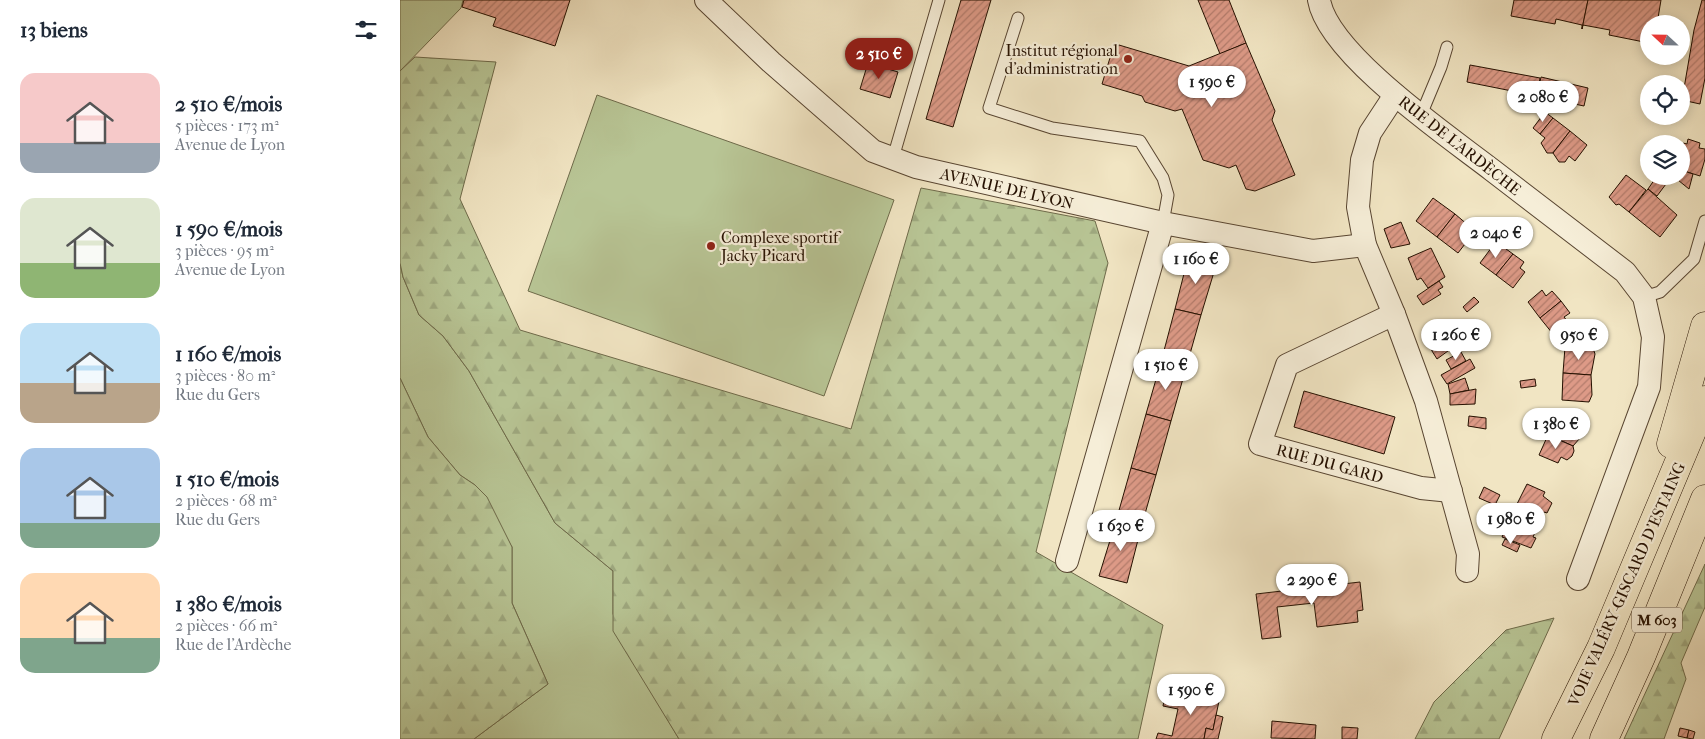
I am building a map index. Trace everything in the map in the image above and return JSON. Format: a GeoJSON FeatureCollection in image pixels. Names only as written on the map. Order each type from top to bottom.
{"type":"FeatureCollection","features":[{"type":"Feature","properties":{"kind":"highway"},"geometry":{"type":"LineString","coordinates":[[1632,577],[1705,326]]}},
{"type":"Feature","properties":{"kind":"highway","name":"VOIE VALÉRY-GISCARD D'ESTAING"},"geometry":{"type":"LineString","coordinates":[[1556,739],[1601,648],[1705,400]]}},
{"type":"Feature","properties":{"kind":"highway","name":"M 603"},"geometry":{"type":"LineString","coordinates":[[1604,739],[1645,648],[1705,499]]}},
{"type":"Feature","properties":{"kind":"street","name":"AVENUE DE LYON"},"geometry":{"type":"LineString","coordinates":[[706,0],[771,62],[873,150],[916,167],[1163,223],[1312,251],[1365,245]]}},
{"type":"Feature","properties":{"kind":"street","name":"RUE DE L'ARDÈCHE"},"geometry":{"type":"LineString","coordinates":[[1319,0],[1321,11],[1338,39],[1395,95],[1625,272],[1644,297],[1653,337],[1649,387],[1578,579]]}},
{"type":"Feature","properties":{"kind":"street"},"geometry":{"type":"LineString","coordinates":[[1395,95],[1370,133],[1362,160],[1358,207],[1365,245],[1394,314],[1426,401],[1468,554],[1467,571]]}},
{"type":"Feature","properties":{"kind":"street"},"geometry":{"type":"LineString","coordinates":[[1067,561],[1163,223]]}},
{"type":"Feature","properties":{"kind":"street","name":"RUE DU GARD"},"geometry":{"type":"LineString","coordinates":[[1394,314],[1287,365],[1260,444],[1421,488],[1451,491]]}},
{"type":"Feature","properties":{"kind":"lane"},"geometry":{"type":"LineString","coordinates":[[893,158],[939,0]]}},
{"type":"Feature","properties":{"kind":"lane"},"geometry":{"type":"LineString","coordinates":[[1018,18],[989,108],[1052,128],[1140,141],[1163,178],[1168,195],[1163,223]]}},
{"type":"Feature","properties":{"kind":"lane"},"geometry":{"type":"LineString","coordinates":[[1421,115],[1441,67],[1447,47]]}},
{"type":"Feature","properties":{"kind":"lane"},"geometry":{"type":"LineString","coordinates":[[1644,297],[1660,292],[1694,259],[1705,221]]}},
{"type":"Feature","properties":{"kind":"green space"},"geometry":{"type":"Polygon","coordinates":[[[400,0],[463,0],[461,8],[400,71],[400,0]]]}},
{"type":"Feature","properties":{"kind":"green space"},"geometry":{"type":"Polygon","coordinates":[[[415,57],[496,62],[460,199],[520,330],[851,429],[921,188],[1095,221],[1108,263],[1036,552],[1163,625],[1138,739],[679,739],[613,631],[613,571],[555,523],[469,371],[443,336],[419,315],[403,277],[400,263],[400,71],[415,57]]]}},
{"type":"Feature","properties":{"kind":"green space","name":"Complexe sportif Jacky Picard"},"geometry":{"type":"Polygon","coordinates":[[[597,95],[894,200],[824,396],[528,291],[597,95]]]}},
{"type":"Feature","properties":{"kind":"green space"},"geometry":{"type":"Polygon","coordinates":[[[400,263],[403,277],[419,315],[443,336],[469,371],[555,523],[613,571],[613,614],[652,693],[679,739],[474,739],[548,684],[512,603],[512,547],[475,485],[460,475],[428,437],[400,378],[400,263]]]}},
{"type":"Feature","properties":{"kind":"green space"},"geometry":{"type":"Polygon","coordinates":[[[400,378],[428,437],[460,475],[475,485],[487,497],[512,547],[512,603],[548,684],[474,739],[400,739],[400,378]]]}},
{"type":"Feature","properties":{"kind":"green space"},"geometry":{"type":"Polygon","coordinates":[[[1705,564],[1705,607],[1681,663],[1686,679],[1664,739],[1624,739],[1705,564]]]}},
{"type":"Feature","properties":{"kind":"green space"},"geometry":{"type":"Polygon","coordinates":[[[1554,618],[1499,739],[1415,739],[1434,702],[1506,630],[1554,618]]]}},
{"type":"Feature","properties":{"kind":"building"},"geometry":{"type":"Polygon","coordinates":[[[464,0],[570,0],[555,46],[493,26],[496,18],[462,7],[464,0]]]}},
{"type":"Feature","properties":{"kind":"building"},"geometry":{"type":"Polygon","coordinates":[[[961,0],[991,0],[953,127],[926,119],[961,0]]]}},
{"type":"Feature","properties":{"kind":"building"},"geometry":{"type":"Polygon","coordinates":[[[1198,0],[1229,0],[1246,43],[1220,54],[1198,0]]]}},
{"type":"Feature","properties":{"kind":"building"},"geometry":{"type":"Polygon","coordinates":[[[1514,0],[1588,0],[1582,29],[1582,25],[1556,19],[1555,24],[1511,16],[1514,0]]]}},
{"type":"Feature","properties":{"kind":"building"},"geometry":{"type":"Polygon","coordinates":[[[1588,0],[1661,0],[1658,15],[1640,15],[1640,41],[1609,35],[1610,30],[1583,25],[1582,29],[1588,0]]]}},
{"type":"Feature","properties":{"kind":"building"},"geometry":{"type":"Polygon","coordinates":[[[1702,0],[1705,0],[1705,78],[1700,104],[1690,102],[1690,75],[1686,75],[1688,65],[1690,65],[1694,30],[1702,0]]]}},
{"type":"Feature","properties":{"kind":"building"},"geometry":{"type":"Polygon","coordinates":[[[1246,43],[1275,111],[1272,120],[1295,175],[1255,191],[1246,189],[1236,165],[1229,168],[1203,160],[1182,109],[1175,111],[1145,102],[1142,96],[1102,84],[1113,48],[1119,45],[1189,66],[1246,43]]]}},
{"type":"Feature","properties":{"kind":"building"},"geometry":{"type":"Polygon","coordinates":[[[868,63],[898,72],[890,98],[860,89],[868,63]]]}},
{"type":"Feature","properties":{"kind":"building"},"geometry":{"type":"Polygon","coordinates":[[[1470,65],[1540,78],[1537,96],[1467,82],[1470,65]]]}},
{"type":"Feature","properties":{"kind":"building"},"geometry":{"type":"Polygon","coordinates":[[[1541,77],[1588,88],[1584,106],[1537,96],[1541,77]]]}},
{"type":"Feature","properties":{"kind":"building"},"geometry":{"type":"Polygon","coordinates":[[[1545,112],[1553,118],[1540,134],[1533,128],[1545,112]]]}},
{"type":"Feature","properties":{"kind":"building"},"geometry":{"type":"Polygon","coordinates":[[[1553,118],[1570,131],[1553,153],[1547,153],[1541,143],[1545,138],[1540,134],[1553,118]]]}},
{"type":"Feature","properties":{"kind":"building"},"geometry":{"type":"Polygon","coordinates":[[[1570,131],[1587,145],[1575,161],[1569,156],[1565,162],[1559,162],[1553,153],[1570,131]]]}},
{"type":"Feature","properties":{"kind":"building"},"geometry":{"type":"Polygon","coordinates":[[[1690,140],[1700,143],[1699,148],[1705,149],[1705,159],[1700,176],[1690,173],[1690,140]]]}},
{"type":"Feature","properties":{"kind":"building"},"geometry":{"type":"Polygon","coordinates":[[[1690,173],[1693,174],[1689,189],[1684,185],[1690,185],[1690,173]]]}},
{"type":"Feature","properties":{"kind":"building"},"geometry":{"type":"Polygon","coordinates":[[[1626,175],[1646,190],[1629,212],[1619,204],[1616,205],[1609,197],[1626,175]]]}},
{"type":"Feature","properties":{"kind":"building"},"geometry":{"type":"Polygon","coordinates":[[[1651,185],[1665,185],[1657,196],[1648,189],[1651,185]]]}},
{"type":"Feature","properties":{"kind":"building"},"geometry":{"type":"Polygon","coordinates":[[[1648,189],[1677,215],[1660,237],[1629,212],[1648,189]]]}},
{"type":"Feature","properties":{"kind":"building"},"geometry":{"type":"Polygon","coordinates":[[[1433,198],[1455,214],[1437,237],[1416,221],[1433,198]]]}},
{"type":"Feature","properties":{"kind":"building"},"geometry":{"type":"Polygon","coordinates":[[[1455,214],[1475,231],[1458,253],[1437,237],[1455,214]]]}},
{"type":"Feature","properties":{"kind":"building"},"geometry":{"type":"Polygon","coordinates":[[[1401,222],[1410,244],[1391,248],[1384,229],[1401,222]]]}},
{"type":"Feature","properties":{"kind":"building"},"geometry":{"type":"Polygon","coordinates":[[[1502,246],[1513,254],[1496,275],[1480,263],[1492,247],[1497,251],[1502,246]]]}},
{"type":"Feature","properties":{"kind":"building"},"geometry":{"type":"Polygon","coordinates":[[[1431,248],[1445,277],[1428,288],[1421,278],[1417,280],[1408,258],[1431,248]]]}},
{"type":"Feature","properties":{"kind":"building"},"geometry":{"type":"Polygon","coordinates":[[[1189,254],[1217,262],[1201,315],[1175,309],[1189,254]]]}},
{"type":"Feature","properties":{"kind":"building"},"geometry":{"type":"Polygon","coordinates":[[[1513,254],[1524,262],[1520,268],[1525,272],[1513,288],[1496,275],[1513,254]]]}},
{"type":"Feature","properties":{"kind":"building"},"geometry":{"type":"Polygon","coordinates":[[[1439,281],[1443,287],[1438,290],[1441,294],[1423,305],[1417,296],[1439,281]]]}},
{"type":"Feature","properties":{"kind":"building"},"geometry":{"type":"Polygon","coordinates":[[[1542,290],[1546,296],[1552,291],[1561,301],[1540,318],[1528,302],[1542,290]]]}},
{"type":"Feature","properties":{"kind":"building"},"geometry":{"type":"Polygon","coordinates":[[[1474,297],[1479,302],[1467,312],[1463,307],[1474,297]]]}},
{"type":"Feature","properties":{"kind":"building"},"geometry":{"type":"Polygon","coordinates":[[[1561,301],[1570,313],[1564,317],[1568,322],[1553,334],[1540,318],[1561,301]]]}},
{"type":"Feature","properties":{"kind":"building"},"geometry":{"type":"Polygon","coordinates":[[[1175,309],[1201,315],[1186,368],[1161,362],[1175,309]]]}},
{"type":"Feature","properties":{"kind":"building"},"geometry":{"type":"Polygon","coordinates":[[[1438,328],[1447,340],[1432,351],[1427,338],[1438,328]]]}},
{"type":"Feature","properties":{"kind":"building"},"geometry":{"type":"Polygon","coordinates":[[[1447,340],[1452,348],[1437,359],[1432,351],[1447,340]]]}},
{"type":"Feature","properties":{"kind":"building"},"geometry":{"type":"Polygon","coordinates":[[[1565,347],[1593,348],[1595,354],[1591,375],[1563,373],[1565,347]]]}},
{"type":"Feature","properties":{"kind":"building"},"geometry":{"type":"Polygon","coordinates":[[[1461,352],[1466,361],[1451,369],[1446,360],[1461,352]]]}},
{"type":"Feature","properties":{"kind":"building"},"geometry":{"type":"Polygon","coordinates":[[[1470,359],[1475,368],[1447,384],[1441,375],[1470,359]]]}},
{"type":"Feature","properties":{"kind":"building"},"geometry":{"type":"Polygon","coordinates":[[[1161,362],[1186,368],[1171,421],[1146,414],[1161,362]]]}},
{"type":"Feature","properties":{"kind":"building"},"geometry":{"type":"Polygon","coordinates":[[[1563,373],[1591,375],[1592,395],[1589,402],[1562,400],[1563,373]]]}},
{"type":"Feature","properties":{"kind":"building"},"geometry":{"type":"Polygon","coordinates":[[[1465,378],[1469,390],[1450,394],[1448,384],[1465,378]]]}},
{"type":"Feature","properties":{"kind":"building"},"geometry":{"type":"Polygon","coordinates":[[[1535,379],[1536,386],[1521,388],[1520,381],[1535,379]]]}},
{"type":"Feature","properties":{"kind":"building"},"geometry":{"type":"Polygon","coordinates":[[[1476,389],[1475,404],[1450,405],[1450,394],[1476,389]]]}},
{"type":"Feature","properties":{"kind":"building"},"geometry":{"type":"Polygon","coordinates":[[[1304,391],[1395,417],[1384,454],[1294,427],[1304,391]]]}},
{"type":"Feature","properties":{"kind":"building"},"geometry":{"type":"Polygon","coordinates":[[[1146,414],[1171,421],[1156,475],[1131,468],[1146,414]]]}},
{"type":"Feature","properties":{"kind":"building"},"geometry":{"type":"Polygon","coordinates":[[[1557,415],[1576,423],[1573,430],[1579,432],[1580,438],[1573,446],[1548,435],[1557,415]]]}},
{"type":"Feature","properties":{"kind":"building"},"geometry":{"type":"Polygon","coordinates":[[[1469,416],[1486,418],[1486,429],[1468,426],[1469,416]]]}},
{"type":"Feature","properties":{"kind":"building"},"geometry":{"type":"Polygon","coordinates":[[[1548,435],[1573,446],[1572,456],[1567,460],[1561,457],[1558,463],[1539,455],[1548,435]]]}},
{"type":"Feature","properties":{"kind":"building"},"geometry":{"type":"Polygon","coordinates":[[[1131,468],[1156,475],[1141,528],[1116,521],[1131,468]]]}},
{"type":"Feature","properties":{"kind":"building"},"geometry":{"type":"Polygon","coordinates":[[[1527,484],[1545,492],[1543,496],[1552,503],[1547,513],[1544,512],[1538,525],[1512,514],[1527,484]]]}},
{"type":"Feature","properties":{"kind":"building"},"geometry":{"type":"Polygon","coordinates":[[[1484,487],[1500,495],[1495,505],[1479,498],[1484,487]]]}},
{"type":"Feature","properties":{"kind":"building"},"geometry":{"type":"Polygon","coordinates":[[[1512,514],[1538,525],[1533,537],[1536,538],[1531,548],[1502,537],[1512,514]]]}},
{"type":"Feature","properties":{"kind":"building"},"geometry":{"type":"Polygon","coordinates":[[[1116,521],[1141,528],[1127,583],[1099,576],[1116,521]]]}},
{"type":"Feature","properties":{"kind":"building"},"geometry":{"type":"Polygon","coordinates":[[[1505,539],[1520,545],[1517,552],[1502,545],[1505,539]]]}},
{"type":"Feature","properties":{"kind":"building"},"geometry":{"type":"Polygon","coordinates":[[[1360,582],[1363,610],[1357,611],[1358,622],[1317,627],[1314,603],[1277,607],[1281,637],[1262,639],[1256,594],[1360,582]]]}},
{"type":"Feature","properties":{"kind":"building"},"geometry":{"type":"Polygon","coordinates":[[[1166,691],[1219,701],[1213,730],[1206,728],[1204,739],[1156,739],[1158,733],[1172,736],[1178,709],[1163,706],[1166,691]]]}},
{"type":"Feature","properties":{"kind":"building"},"geometry":{"type":"Polygon","coordinates":[[[1216,715],[1223,717],[1218,739],[1204,739],[1206,728],[1213,730],[1216,715]]]}},
{"type":"Feature","properties":{"kind":"building"},"geometry":{"type":"Polygon","coordinates":[[[1272,721],[1316,725],[1315,739],[1271,738],[1272,721]]]}},
{"type":"Feature","properties":{"kind":"building"},"geometry":{"type":"Polygon","coordinates":[[[1342,727],[1358,728],[1357,739],[1342,739],[1342,727]]]}},
{"type":"Feature","properties":{"kind":"building"},"geometry":{"type":"Polygon","coordinates":[[[1680,728],[1689,730],[1687,738],[1678,736],[1680,728]]]}},
{"type":"Feature","properties":{"kind":"building"},"geometry":{"type":"Polygon","coordinates":[[[1689,730],[1695,732],[1693,739],[1687,738],[1689,730]]]}},
{"type":"Feature","properties":{"kind":"place","name":"Institut régional d'administration"},"geometry":{"type":"Point","coordinates":[1128,59]}},
{"type":"Feature","properties":{"kind":"place","name":"Complexe sportif Jacky Picard"},"geometry":{"type":"Point","coordinates":[711,246]}}]}
